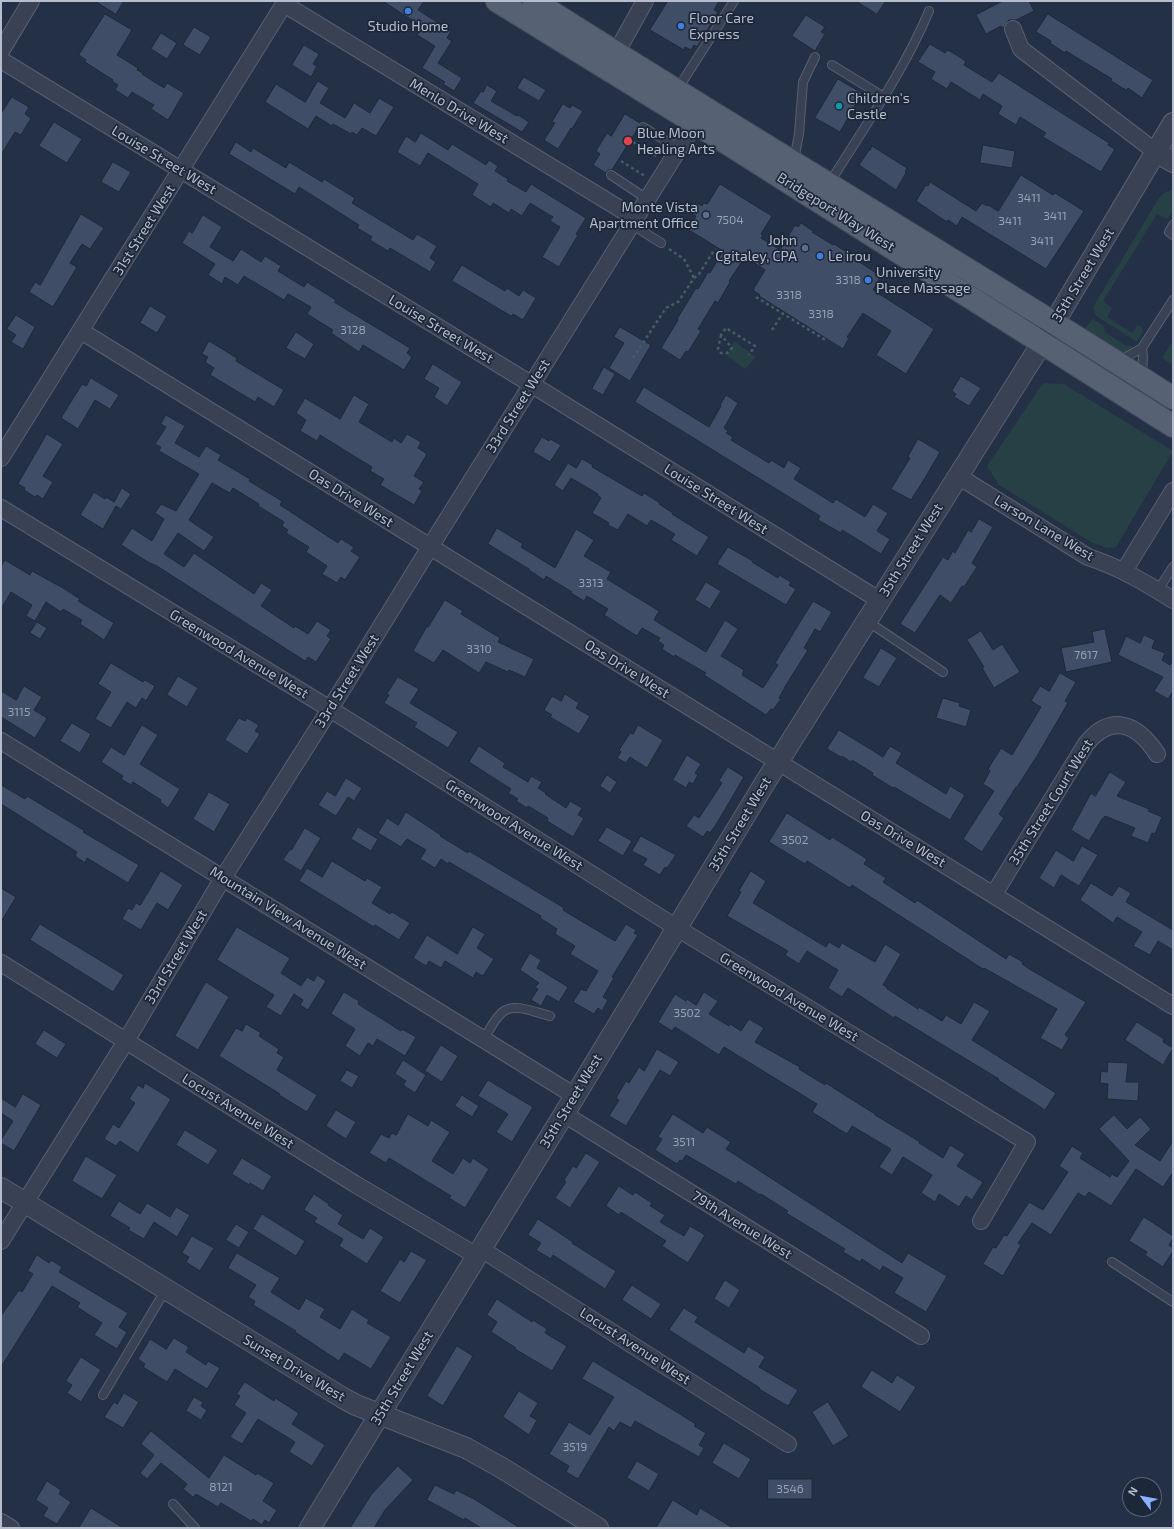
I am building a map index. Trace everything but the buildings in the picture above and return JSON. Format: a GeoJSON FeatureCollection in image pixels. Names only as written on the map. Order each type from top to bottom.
{"type":"FeatureCollection","features":[{"type":"Feature","properties":{"kind":"main road","name":"Bridgeport Way West"},"geometry":{"type":"LineString","coordinates":[[497,1],[695,123],[1173,426]]}},
{"type":"Feature","properties":{"kind":"main road","name":"Bridgeport Way West"},"geometry":{"type":"LineString","coordinates":[[534,1],[1173,398]]}},
{"type":"Feature","properties":{"kind":"street"},"geometry":{"type":"LineString","coordinates":[[1,51],[32,1]]}},
{"type":"Feature","properties":{"kind":"street"},"geometry":{"type":"LineString","coordinates":[[616,53],[645,1]]}},
{"type":"Feature","properties":{"kind":"street","name":"31st Street West"},"geometry":{"type":"LineString","coordinates":[[1,458],[285,2]]}},
{"type":"Feature","properties":{"kind":"street","name":"Menlo Drive West"},"geometry":{"type":"LineString","coordinates":[[285,2],[633,221]]}},
{"type":"Feature","properties":{"kind":"street"},"geometry":{"type":"LineString","coordinates":[[1013,29],[1021,49],[1156,152],[1173,162]]}},
{"type":"Feature","properties":{"kind":"street","name":"Louise Street West"},"geometry":{"type":"LineString","coordinates":[[1,60],[531,384],[879,600]]}},
{"type":"Feature","properties":{"kind":"street","name":"33rd Street West"},"geometry":{"type":"LineString","coordinates":[[1,1241],[126,1041],[223,878],[695,123]]}},
{"type":"Feature","properties":{"kind":"street","name":"35th Street West"},"geometry":{"type":"LineString","coordinates":[[310,1528],[381,1414],[766,781],[1042,343],[1173,123]]}},
{"type":"Feature","properties":{"kind":"street","name":"Oas Drive West"},"geometry":{"type":"LineString","coordinates":[[81,331],[1173,1006]]}},
{"type":"Feature","properties":{"kind":"street","name":"Larson Lane West"},"geometry":{"type":"LineString","coordinates":[[958,476],[1088,557],[1110,564],[1124,571],[1173,600]]}},
{"type":"Feature","properties":{"kind":"street"},"geometry":{"type":"LineString","coordinates":[[1124,571],[1173,491]]}},
{"type":"Feature","properties":{"kind":"street","name":"Greenwood Avenue West"},"geometry":{"type":"LineString","coordinates":[[1,508],[330,709],[677,928],[1027,1142],[981,1221]]}},
{"type":"Feature","properties":{"kind":"street","name":"35th Street Court West"},"geometry":{"type":"LineString","coordinates":[[994,894],[1086,744],[1096,733],[1104,727],[1113,725],[1128,728],[1146,738],[1157,754]]}},
{"type":"Feature","properties":{"kind":"street","name":"Mountain View Avenue West"},"geometry":{"type":"LineString","coordinates":[[1,741],[575,1096]]}},
{"type":"Feature","properties":{"kind":"street","name":"Locust Avenue West"},"geometry":{"type":"LineString","coordinates":[[1,963],[355,1184],[479,1252],[788,1444]]}},
{"type":"Feature","properties":{"kind":"street","name":"79th Avenue West"},"geometry":{"type":"LineString","coordinates":[[564,1114],[921,1336]]}},
{"type":"Feature","properties":{"kind":"street","name":"Sunset Drive West"},"geometry":{"type":"LineString","coordinates":[[1,1188],[318,1384],[356,1405],[454,1442],[480,1455],[598,1528]]}},
{"type":"Feature","properties":{"kind":"street"},"geometry":{"type":"LineString","coordinates":[[1,1522],[12,1528]]}},
{"type":"Feature","properties":{"kind":"lane"},"geometry":{"type":"LineString","coordinates":[[677,91],[734,1]]}},
{"type":"Feature","properties":{"kind":"lane"},"geometry":{"type":"LineString","coordinates":[[828,184],[894,81],[929,12]]}},
{"type":"Feature","properties":{"kind":"lane"},"geometry":{"type":"LineString","coordinates":[[793,163],[799,134],[803,82],[815,57]]}},
{"type":"Feature","properties":{"kind":"lane"},"geometry":{"type":"LineString","coordinates":[[832,65],[884,97]]}},
{"type":"Feature","properties":{"kind":"lane"},"geometry":{"type":"LineString","coordinates":[[643,127],[679,149]]}},
{"type":"Feature","properties":{"kind":"lane"},"geometry":{"type":"LineString","coordinates":[[611,175],[647,199]]}},
{"type":"Feature","properties":{"kind":"lane"},"geometry":{"type":"LineString","coordinates":[[633,221],[661,243]]}},
{"type":"Feature","properties":{"kind":"lane"},"geometry":{"type":"LineString","coordinates":[[1173,225],[1169,232],[1173,235]]}},
{"type":"Feature","properties":{"kind":"lane"},"geometry":{"type":"LineString","coordinates":[[1117,362],[1142,348],[1173,300]]}},
{"type":"Feature","properties":{"kind":"lane"},"geometry":{"type":"LineString","coordinates":[[1142,348],[1142,378]]}},
{"type":"Feature","properties":{"kind":"lane"},"geometry":{"type":"LineString","coordinates":[[1158,590],[1173,567]]}},
{"type":"Feature","properties":{"kind":"lane"},"geometry":{"type":"LineString","coordinates":[[866,621],[943,672]]}},
{"type":"Feature","properties":{"kind":"lane"},"geometry":{"type":"LineString","coordinates":[[483,1040],[503,1011],[511,1008],[550,1016]]}},
{"type":"Feature","properties":{"kind":"lane"},"geometry":{"type":"LineString","coordinates":[[1112,1262],[1173,1302]]}},
{"type":"Feature","properties":{"kind":"lane"},"geometry":{"type":"LineString","coordinates":[[103,1395],[166,1289]]}},
{"type":"Feature","properties":{"kind":"lane"},"geometry":{"type":"LineString","coordinates":[[173,1504],[195,1528]]}},
{"type":"Feature","properties":{"kind":"path"},"geometry":{"type":"LineString","coordinates":[[633,142],[669,164]]}},
{"type":"Feature","properties":{"kind":"path"},"geometry":{"type":"LineString","coordinates":[[622,161],[657,183]]}},
{"type":"Feature","properties":{"kind":"path"},"geometry":{"type":"LineString","coordinates":[[661,243],[684,259],[694,278]]}},
{"type":"Feature","properties":{"kind":"path"},"geometry":{"type":"LineString","coordinates":[[633,358],[666,308],[678,302],[715,250]]}},
{"type":"Feature","properties":{"kind":"path"},"geometry":{"type":"LineString","coordinates":[[756,297],[827,341]]}},
{"type":"Feature","properties":{"kind":"path"},"geometry":{"type":"LineString","coordinates":[[772,330],[783,313]]}},
{"type":"Feature","properties":{"kind":"path"},"geometry":{"type":"LineString","coordinates":[[721,335],[732,348],[724,354],[721,353],[718,349],[721,335],[726,328],[755,346],[749,355]]}},
{"type":"Feature","properties":{"kind":"green space"},"geometry":{"type":"Polygon","coordinates":[[[1173,190],[1173,211],[1167,219],[1157,214],[1103,301],[1112,308],[1107,317],[1132,333],[1137,326],[1141,326],[1143,332],[1137,342],[1096,316],[1093,307],[1159,198],[1165,192],[1173,190]]]}},
{"type":"Feature","properties":{"kind":"green space"},"geometry":{"type":"Polygon","coordinates":[[[1092,319],[1103,325],[1105,332],[1126,346],[1130,345],[1135,348],[1126,353],[1120,353],[1088,333],[1085,329],[1092,319]]]}},
{"type":"Feature","properties":{"kind":"green space"},"geometry":{"type":"Polygon","coordinates":[[[734,341],[756,357],[745,369],[727,355],[734,341]]]}},
{"type":"Feature","properties":{"kind":"green space"},"geometry":{"type":"Polygon","coordinates":[[[1170,345],[1173,346],[1173,355],[1171,358],[1173,360],[1173,365],[1162,358],[1170,345]]]}},
{"type":"Feature","properties":{"kind":"green space"},"geometry":{"type":"Polygon","coordinates":[[[1043,383],[1064,384],[1173,451],[1116,547],[1107,548],[1091,542],[999,485],[987,466],[1043,383]]]}},
{"type":"Feature","properties":{"kind":"place","name":"Studio Home"},"geometry":{"type":"Point","coordinates":[408,11]}},
{"type":"Feature","properties":{"kind":"place","name":"Floor Care Express"},"geometry":{"type":"Point","coordinates":[681,26]}},
{"type":"Feature","properties":{"kind":"place","name":"Children's Castle"},"geometry":{"type":"Point","coordinates":[839,106]}},
{"type":"Feature","properties":{"kind":"place","name":"Blue Moon Healing Arts"},"geometry":{"type":"Point","coordinates":[628,141]}},
{"type":"Feature","properties":{"kind":"place","name":"Monte Vista Apartment Office"},"geometry":{"type":"Point","coordinates":[706,215]}},
{"type":"Feature","properties":{"kind":"place","name":"John Cgitaley, CPA"},"geometry":{"type":"Point","coordinates":[805,248]}},
{"type":"Feature","properties":{"kind":"place","name":"Le irou"},"geometry":{"type":"Point","coordinates":[820,256]}},
{"type":"Feature","properties":{"kind":"place","name":"University Place Massage"},"geometry":{"type":"Point","coordinates":[868,280]}}]}
